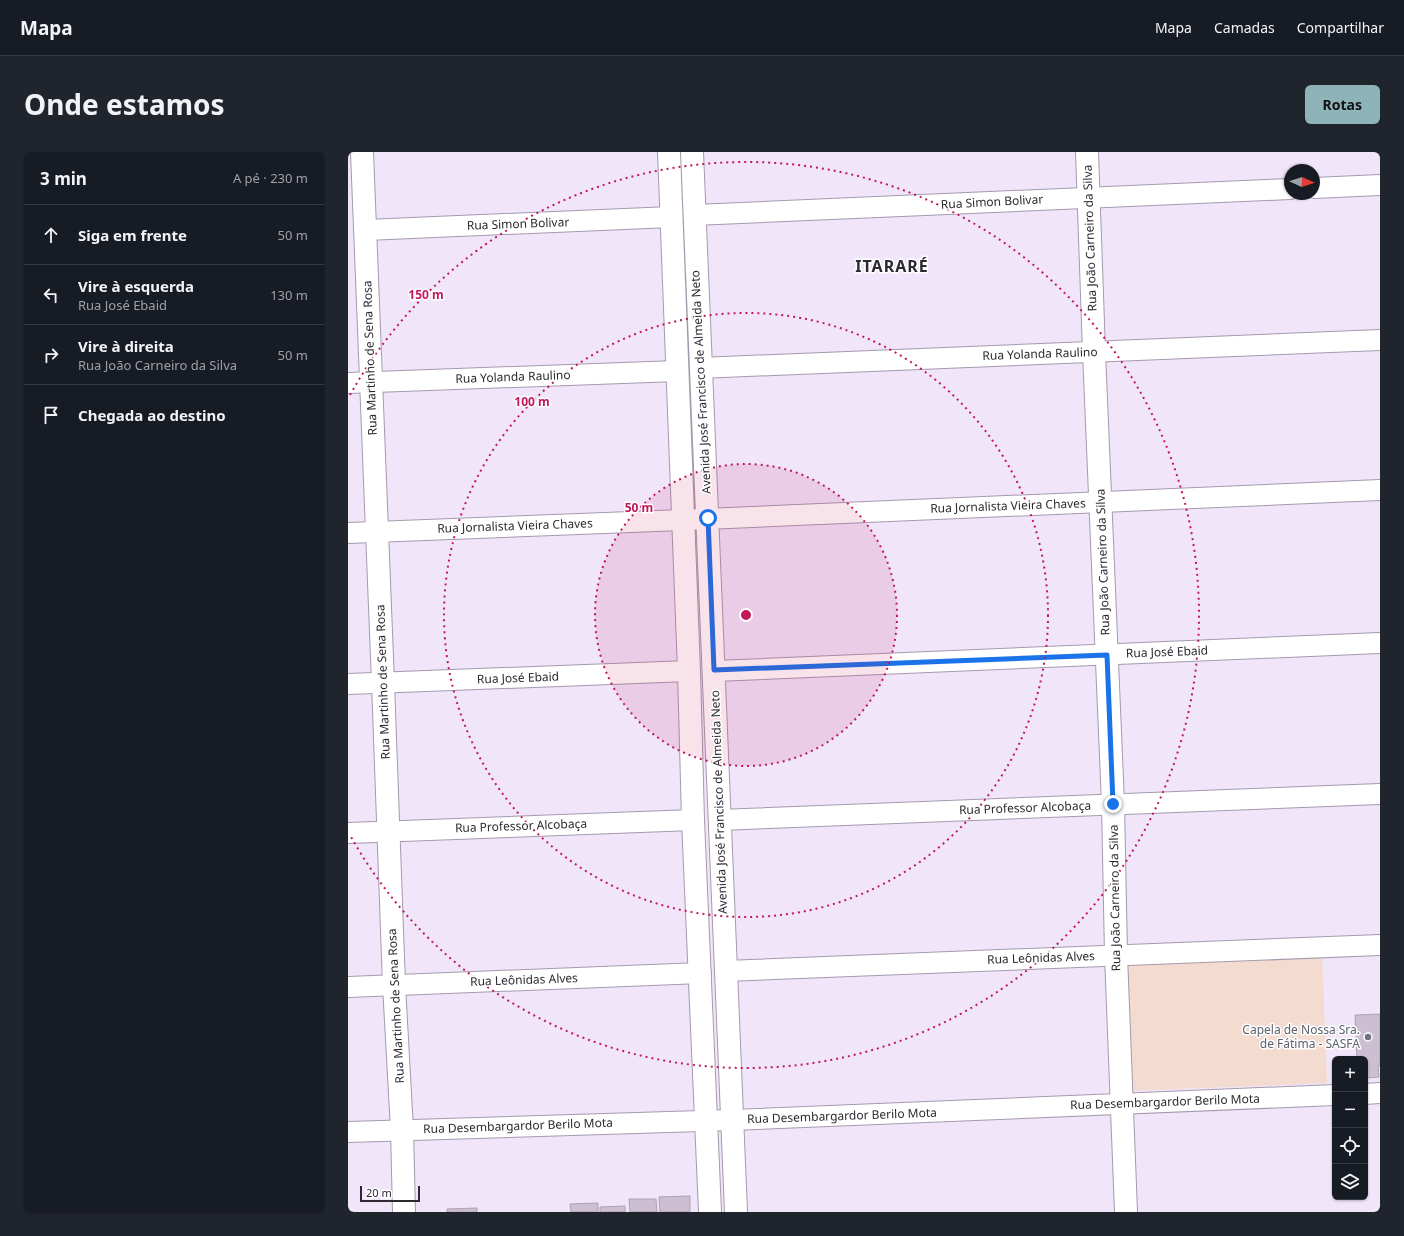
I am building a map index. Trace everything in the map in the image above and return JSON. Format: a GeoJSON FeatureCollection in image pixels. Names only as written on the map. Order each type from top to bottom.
{"type":"FeatureCollection","features":[{"type":"Feature","properties":{"kind":"street","name":"Rua Martinho de Sena Rosa"},"geometry":{"type":"LineString","coordinates":[[362,152],[394,985],[402,1130],[404,1212]]}},
{"type":"Feature","properties":{"kind":"street","name":"Avenida José Francisco de Almeida Neto"},"geometry":{"type":"LineString","coordinates":[[669,152],[689,671],[693,820],[701,973],[710,1212]]}},
{"type":"Feature","properties":{"kind":"street","name":"Avenida José Francisco de Almeida Neto"},"geometry":{"type":"LineString","coordinates":[[692,152],[736,1212]]}},
{"type":"Feature","properties":{"kind":"street","name":"Rua João Carneiro da Silva"},"geometry":{"type":"LineString","coordinates":[[1087,152],[1113,804],[1116,955],[1126,1212]]}},
{"type":"Feature","properties":{"kind":"street"},"geometry":{"type":"LineString","coordinates":[[1320,188],[1380,185]]}},
{"type":"Feature","properties":{"kind":"street","name":"Rua Simon Bolivar"},"geometry":{"type":"LineString","coordinates":[[694,215],[1284,189]]}},
{"type":"Feature","properties":{"kind":"street","name":"Rua Simon Bolivar"},"geometry":{"type":"LineString","coordinates":[[366,230],[671,217]]}},
{"type":"Feature","properties":{"kind":"street","name":"Rua Yolanda Raulino"},"geometry":{"type":"LineString","coordinates":[[700,368],[1380,340]]}},
{"type":"Feature","properties":{"kind":"street","name":"Rua Yolanda Raulino"},"geometry":{"type":"LineString","coordinates":[[348,382],[677,371]]}},
{"type":"Feature","properties":{"kind":"street","name":"Rua Jornalista Vieira Chaves"},"geometry":{"type":"LineString","coordinates":[[348,532],[682,520],[1380,490]]}},
{"type":"Feature","properties":{"kind":"street","name":"Rua José Ebaid"},"geometry":{"type":"LineString","coordinates":[[714,670],[1380,644]]}},
{"type":"Feature","properties":{"kind":"street","name":"Rua José Ebaid"},"geometry":{"type":"LineString","coordinates":[[348,684],[689,671]]}},
{"type":"Feature","properties":{"kind":"street","name":"Rua Professor Alcobaça"},"geometry":{"type":"LineString","coordinates":[[719,820],[1380,794]]}},
{"type":"Feature","properties":{"kind":"street","name":"Rua Professor Alcobaça"},"geometry":{"type":"LineString","coordinates":[[348,833],[693,820]]}},
{"type":"Feature","properties":{"kind":"street","name":"Rua Leônidas Alves"},"geometry":{"type":"LineString","coordinates":[[725,971],[1380,945]]}},
{"type":"Feature","properties":{"kind":"street","name":"Rua Leônidas Alves"},"geometry":{"type":"LineString","coordinates":[[348,987],[701,973]]}},
{"type":"Feature","properties":{"kind":"street"},"geometry":{"type":"LineString","coordinates":[[1368,1094],[1380,1093]]}},
{"type":"Feature","properties":{"kind":"street","name":"Rua Desembargardor Berilo Mota"},"geometry":{"type":"LineString","coordinates":[[348,1132],[707,1121],[1332,1095]]}},
{"type":"Feature","properties":{"kind":"shaded area"},"geometry":{"type":"Polygon","coordinates":[[[1322,952],[1327,1083],[1126,1091],[1121,960],[1322,952]]]}},
{"type":"Feature","properties":{"kind":"building","name":"Capela de Nossa Sra. de Fátima - SASFA"},"geometry":{"type":"Polygon","coordinates":[[[1380,1014],[1379,1077],[1368,1078],[1368,1056],[1357,1056],[1355,1015],[1380,1014]]]}},
{"type":"Feature","properties":{"kind":"building"},"geometry":{"type":"Polygon","coordinates":[[[690,1196],[690,1212],[660,1212],[659,1197],[690,1196]]]}},
{"type":"Feature","properties":{"kind":"building"},"geometry":{"type":"Polygon","coordinates":[[[629,1199],[656,1199],[657,1212],[630,1212],[629,1199]]]}},
{"type":"Feature","properties":{"kind":"building"},"geometry":{"type":"Polygon","coordinates":[[[598,1203],[598,1212],[571,1212],[570,1204],[598,1203]]]}},
{"type":"Feature","properties":{"kind":"building"},"geometry":{"type":"Polygon","coordinates":[[[625,1206],[625,1212],[600,1212],[600,1207],[625,1206]]]}},
{"type":"Feature","properties":{"kind":"building"},"geometry":{"type":"Polygon","coordinates":[[[477,1208],[477,1212],[447,1212],[447,1209],[477,1208]]]}},
{"type":"Feature","properties":{"kind":"place","name":"Capela de Nossa Sra. de Fátima - SASFA"},"geometry":{"type":"Point","coordinates":[1368,1037]}},
{"type":"Feature","properties":{"kind":"district","name":"ITARARÉ"},"geometry":{"type":"Point","coordinates":[892,266]}},
{"type":"Feature","properties":{"kind":"route"},"geometry":{"type":"LineString","coordinates":[[708,518],[714,670],[1107,655],[1113,804]]}}]}
